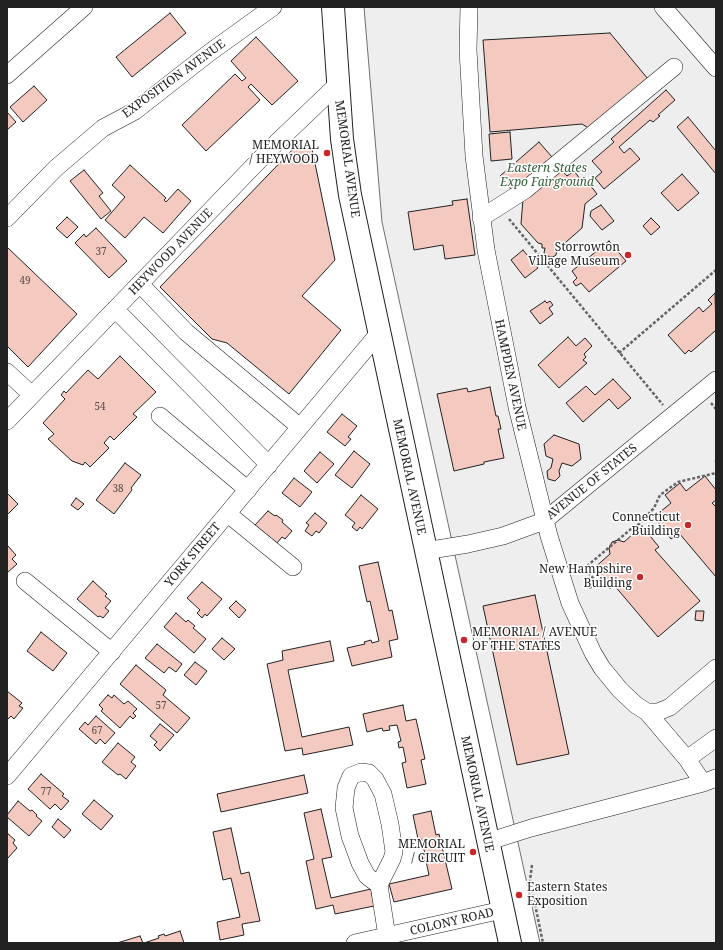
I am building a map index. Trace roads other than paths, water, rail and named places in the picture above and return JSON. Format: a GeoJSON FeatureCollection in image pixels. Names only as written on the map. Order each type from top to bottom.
{"type":"FeatureCollection","features":[{"type":"Feature","properties":{"kind":"main road","name":"MEMORIAL AVENUE"},"geometry":{"type":"LineString","coordinates":[[333,7],[337,86],[342,139],[350,195],[378,333],[510,943]]}},
{"type":"Feature","properties":{"kind":"street"},"geometry":{"type":"LineString","coordinates":[[7,75],[84,7]]}},
{"type":"Feature","properties":{"kind":"street","name":"EXPOSITION AVENUE"},"geometry":{"type":"LineString","coordinates":[[7,218],[56,168],[103,128],[135,111],[209,52],[273,7]]}},
{"type":"Feature","properties":{"kind":"street","name":"HAMPDEN AVENUE"},"geometry":{"type":"LineString","coordinates":[[469,7],[467,37],[470,92],[474,156],[481,218],[498,318],[523,435],[544,521],[570,603],[593,653],[620,690],[636,705],[648,712],[687,759],[710,781]]}},
{"type":"Feature","properties":{"kind":"street"},"geometry":{"type":"LineString","coordinates":[[663,7],[716,68]]}},
{"type":"Feature","properties":{"kind":"street"},"geometry":{"type":"LineString","coordinates":[[481,218],[526,190],[674,67]]}},
{"type":"Feature","properties":{"kind":"street","name":"HEYWOOD AVENUE"},"geometry":{"type":"LineString","coordinates":[[7,421],[270,149],[337,86]]}},
{"type":"Feature","properties":{"kind":"street"},"geometry":{"type":"LineString","coordinates":[[140,284],[186,332],[300,427]]}},
{"type":"Feature","properties":{"kind":"street"},"geometry":{"type":"LineString","coordinates":[[115,309],[269,464]]}},
{"type":"Feature","properties":{"kind":"street","name":"YORK STREET"},"geometry":{"type":"LineString","coordinates":[[7,776],[228,514],[378,333]]}},
{"type":"Feature","properties":{"kind":"street"},"geometry":{"type":"LineString","coordinates":[[7,372],[32,395]]}},
{"type":"Feature","properties":{"kind":"street","name":"AVENUE OF STATES"},"geometry":{"type":"LineString","coordinates":[[425,551],[468,544],[502,536],[544,521],[716,380]]}},
{"type":"Feature","properties":{"kind":"street"},"geometry":{"type":"LineString","coordinates":[[160,416],[248,490]]}},
{"type":"Feature","properties":{"kind":"street"},"geometry":{"type":"LineString","coordinates":[[228,514],[292,567]]}},
{"type":"Feature","properties":{"kind":"street"},"geometry":{"type":"LineString","coordinates":[[25,580],[112,652]]}},
{"type":"Feature","properties":{"kind":"street"},"geometry":{"type":"LineString","coordinates":[[648,712],[658,712],[670,707],[716,668]]}},
{"type":"Feature","properties":{"kind":"street"},"geometry":{"type":"LineString","coordinates":[[687,759],[716,738]]}},
{"type":"Feature","properties":{"kind":"street"},"geometry":{"type":"LineString","coordinates":[[379,885],[367,876],[360,863],[350,836],[344,808],[346,788],[351,776],[361,772],[369,773],[375,779],[383,794],[390,824],[394,852],[379,885],[388,940]]}},
{"type":"Feature","properties":{"kind":"street"},"geometry":{"type":"LineString","coordinates":[[487,842],[531,828],[710,781]]}},
{"type":"Feature","properties":{"kind":"street","name":"COLONY ROAD"},"geometry":{"type":"LineString","coordinates":[[355,943],[388,940],[502,910]]}},
{"type":"Feature","properties":{"kind":"place","name":"MEMORIAL / HEYWOOD"},"geometry":{"type":"Point","coordinates":[327,153]}},
{"type":"Feature","properties":{"kind":"place","name":"Storrowton Village Museum"},"geometry":{"type":"Point","coordinates":[628,255]}},
{"type":"Feature","properties":{"kind":"place","name":"Connecticut Building"},"geometry":{"type":"Point","coordinates":[688,525]}},
{"type":"Feature","properties":{"kind":"place","name":"New Hampshire Building"},"geometry":{"type":"Point","coordinates":[640,577]}},
{"type":"Feature","properties":{"kind":"place","name":"MEMORIAL / AVENUE OF THE STATES"},"geometry":{"type":"Point","coordinates":[464,640]}},
{"type":"Feature","properties":{"kind":"place","name":"MEMORIAL / CIRCUIT"},"geometry":{"type":"Point","coordinates":[473,852]}},
{"type":"Feature","properties":{"kind":"place","name":"Eastern States Exposition"},"geometry":{"type":"Point","coordinates":[519,895]}},
{"type":"Feature","properties":{"kind":"park label","name":"Eastern States Expo Fairground"},"geometry":{"type":"Point","coordinates":[547,176]}}]}
